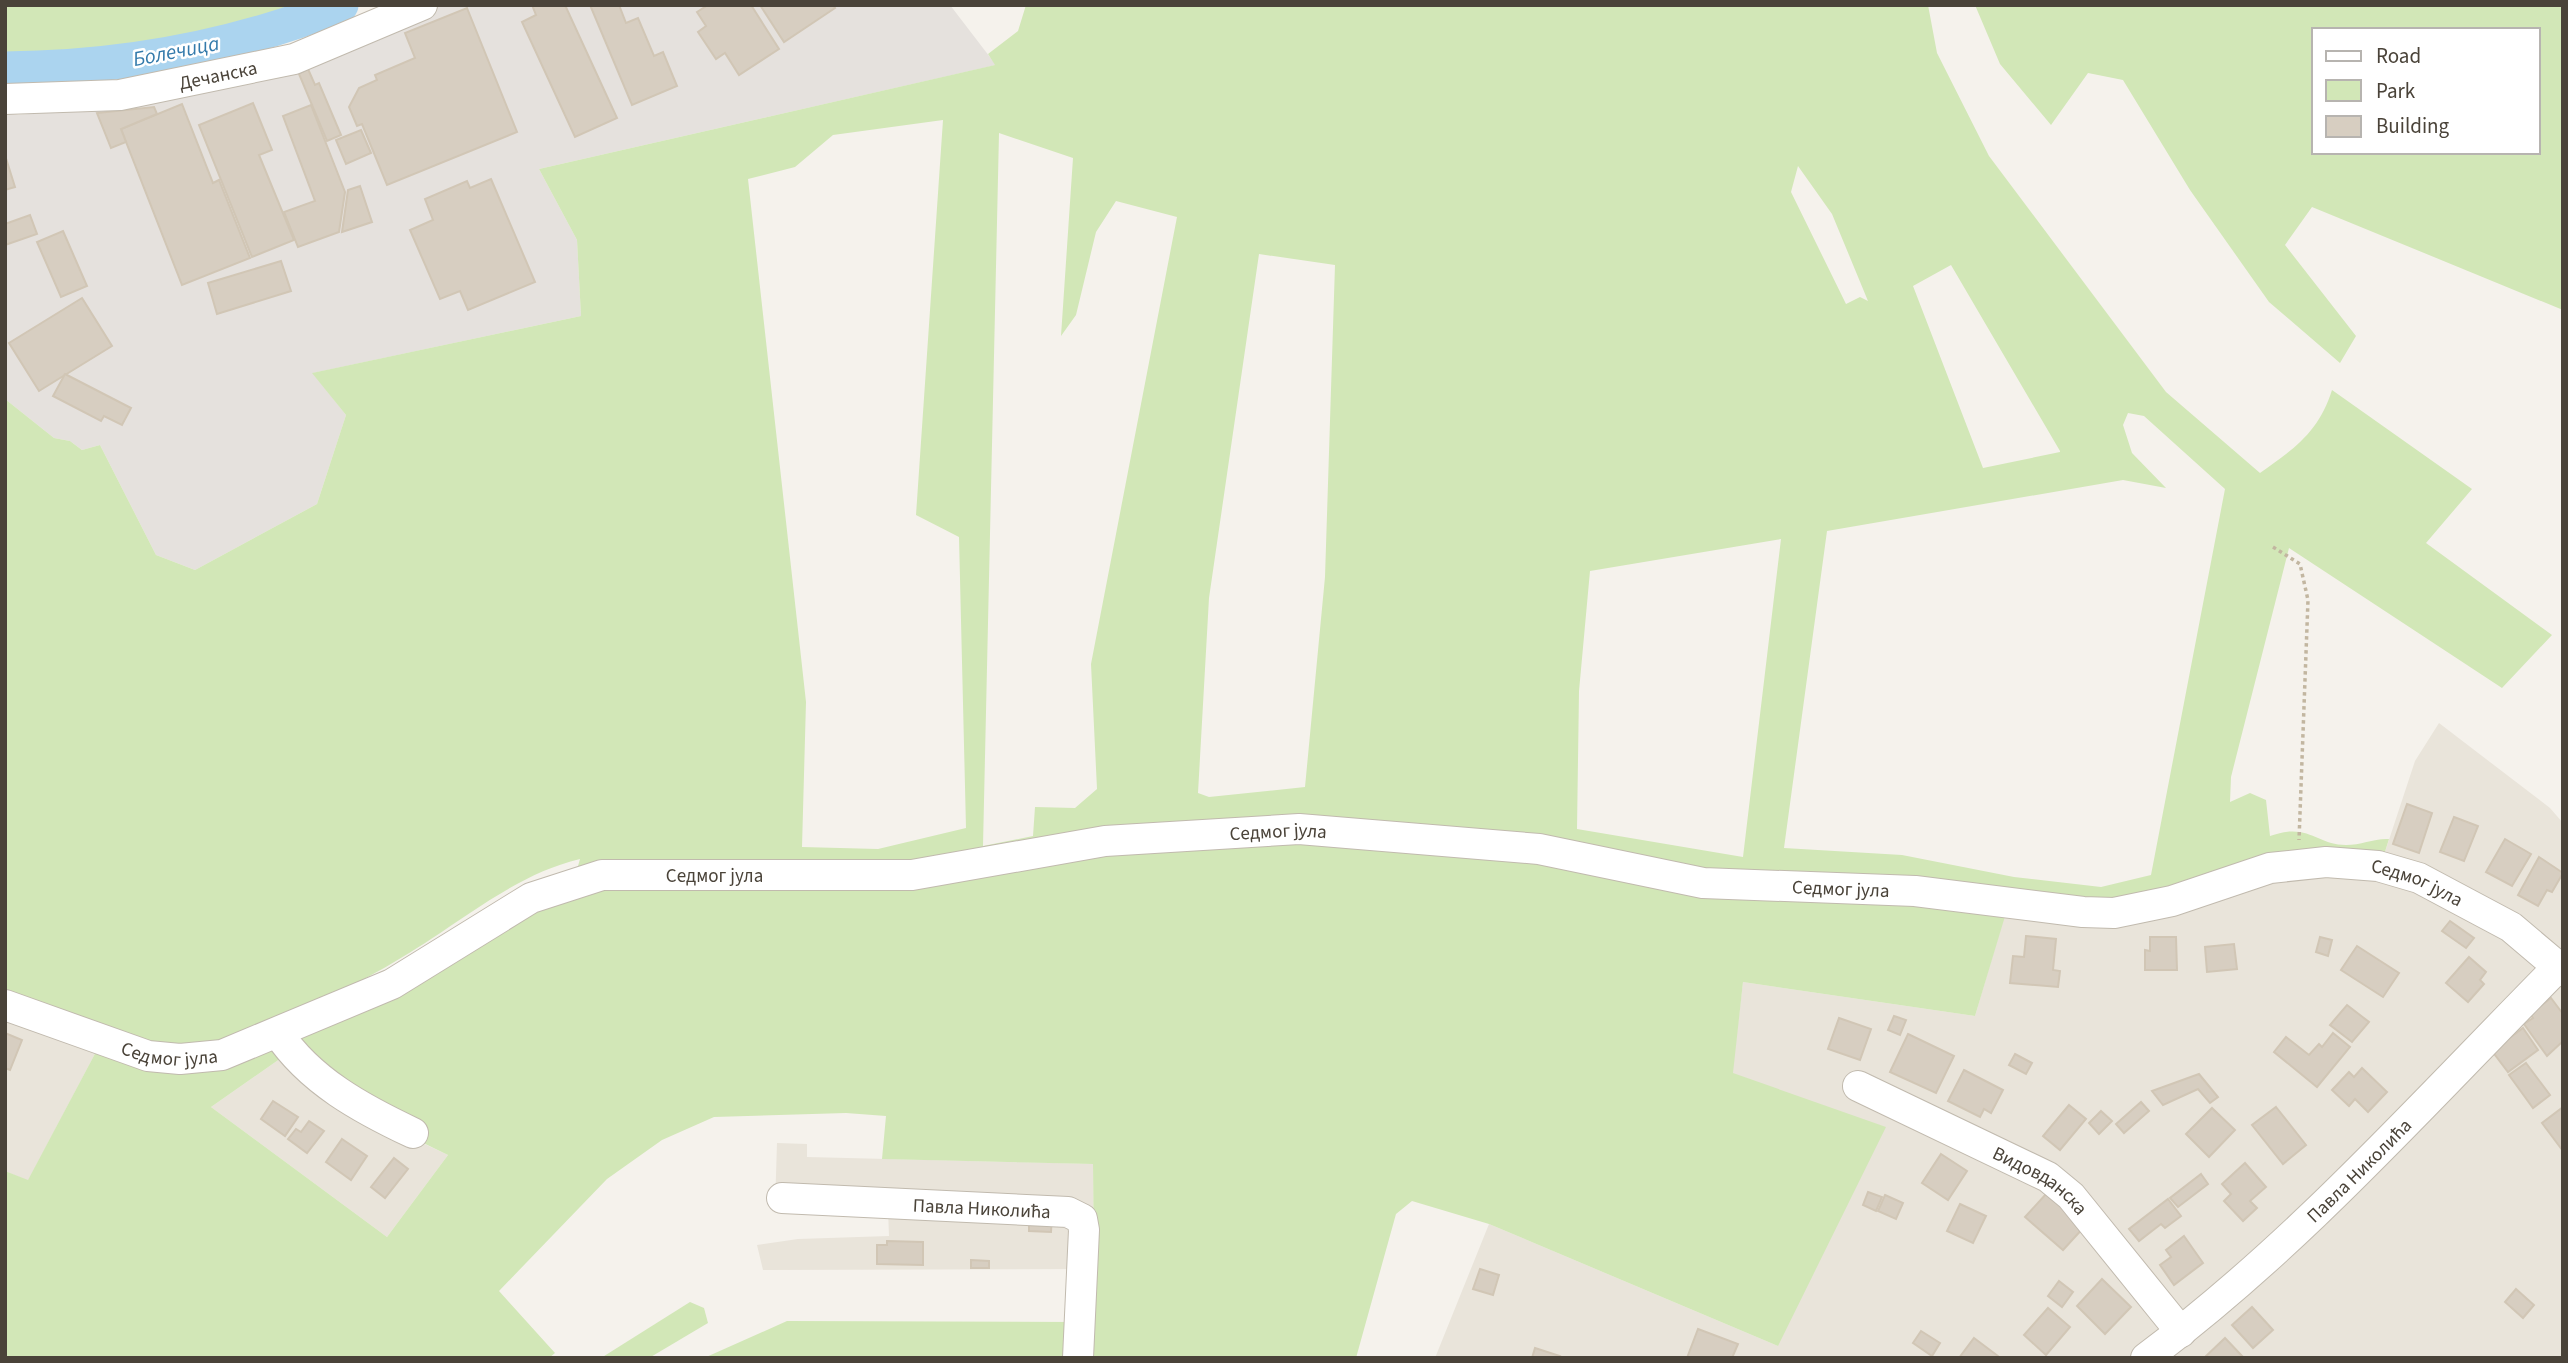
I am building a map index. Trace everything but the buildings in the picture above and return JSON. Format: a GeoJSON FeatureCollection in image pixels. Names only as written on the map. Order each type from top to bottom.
{"type":"FeatureCollection","features":[{"type":"Feature","properties":{"kind":"street","name":"Дечанска"},"geometry":{"type":"LineString","coordinates":[[5,99],[120,95],[294,59],[422,5]]}},
{"type":"Feature","properties":{"kind":"street","name":"Седмог јула"},"geometry":{"type":"LineString","coordinates":[[5,1005],[148,1056],[180,1059],[222,1055],[392,984],[531,898],[601,875],[912,875],[1105,841],[1299,828],[1539,849],[1703,883],[1894,889],[2114,913],[2172,901],[2270,867],[2301,863],[2378,866],[2419,878],[2511,927],[2560,969]]}},
{"type":"Feature","properties":{"kind":"street","name":"Павла Николића"},"geometry":{"type":"LineString","coordinates":[[2146,1358],[2181,1332],[2349,1181],[2560,969]]}},
{"type":"Feature","properties":{"kind":"street"},"geometry":{"type":"LineString","coordinates":[[278,1033],[293,1055],[358,1107],[413,1133]]}},
{"type":"Feature","properties":{"kind":"street","name":"Видовданска"},"geometry":{"type":"LineString","coordinates":[[1858,1086],[2048,1177],[2071,1196],[2181,1332]]}},
{"type":"Feature","properties":{"kind":"street","name":"Павла Николића"},"geometry":{"type":"LineString","coordinates":[[782,1198],[1068,1212],[1077,1215],[1082,1219],[1084,1230],[1078,1358]]}},
{"type":"Feature","properties":{"kind":"path"},"geometry":{"type":"LineString","coordinates":[[2273,547],[2300,564],[2308,600],[2298,846],[2301,863]]}},
{"type":"Feature","properties":{"kind":"shaded area"},"geometry":{"type":"Polygon","coordinates":[[[431,5],[950,5],[996,65],[539,169],[577,240],[581,316],[313,373],[346,415],[317,504],[195,570],[156,555],[100,445],[82,450],[70,441],[54,438],[5,399],[5,114],[19,115],[119,104],[431,5]]]}},
{"type":"Feature","properties":{"kind":"shaded area"},"geometry":{"type":"Polygon","coordinates":[[[2439,723],[2550,808],[2563,823],[2563,1358],[1435,1358],[1489,1224],[1778,1346],[1732,1073],[1743,982],[1975,1016],[2011,893],[2110,903],[2383,858],[2415,761],[2439,723]]]}},
{"type":"Feature","properties":{"kind":"shaded area"},"geometry":{"type":"Polygon","coordinates":[[[5,1016],[98,1048],[28,1181],[5,1171],[5,1016]]]}},
{"type":"Feature","properties":{"kind":"shaded area"},"geometry":{"type":"Polygon","coordinates":[[[284,1056],[354,1111],[448,1155],[387,1237],[211,1107],[284,1056]]]}},
{"type":"Feature","properties":{"kind":"shaded area"},"geometry":{"type":"Polygon","coordinates":[[[777,1143],[807,1144],[807,1157],[1093,1164],[1094,1269],[763,1270],[757,1245],[798,1239],[889,1236],[888,1210],[775,1207],[777,1143]]]}},
{"type":"Feature","properties":{"kind":"green space"},"geometry":{"type":"Polygon","coordinates":[[[5,5],[291,5],[186,35],[78,49],[5,53],[5,5]]]}},
{"type":"Feature","properties":{"kind":"green space"},"geometry":{"type":"Polygon","coordinates":[[[1026,5],[1928,5],[1937,53],[1989,156],[2166,392],[2260,473],[2304,438],[2327,405],[2332,390],[2472,489],[2426,543],[2552,635],[2502,688],[2289,548],[2231,777],[2230,802],[2250,793],[2266,800],[2270,836],[2283,832],[2303,833],[2327,842],[2346,845],[2389,839],[2383,858],[2110,903],[2012,893],[1975,1016],[1743,982],[1733,1073],[1886,1127],[1778,1346],[1489,1224],[1412,1201],[1396,1214],[1356,1358],[704,1358],[787,1321],[1075,1322],[1094,1269],[1093,1164],[882,1159],[886,1116],[846,1113],[714,1117],[662,1140],[607,1179],[499,1291],[555,1353],[549,1358],[5,1358],[5,1171],[28,1180],[98,1048],[277,1045],[284,1056],[211,1107],[387,1237],[448,1155],[415,1139],[290,1042],[571,891],[580,859],[521,882],[344,990],[272,1023],[206,1044],[179,1046],[138,1039],[5,995],[5,399],[54,438],[70,441],[82,450],[100,445],[156,555],[195,570],[317,504],[346,415],[312,373],[581,316],[577,240],[539,169],[995,65],[988,54],[1018,31],[1026,5]],[[943,120],[833,135],[795,167],[748,179],[806,702],[802,847],[878,849],[966,828],[959,537],[916,515],[943,120]],[[999,133],[983,846],[1033,836],[1035,807],[1075,808],[1097,789],[1091,664],[1177,217],[1116,201],[1096,232],[1076,315],[1061,336],[1073,158],[999,133]],[[1798,166],[1791,192],[1846,304],[1860,297],[1868,301],[1832,214],[1798,166]],[[1259,254],[1209,598],[1198,793],[1209,797],[1305,787],[1325,577],[1335,265],[1259,254]],[[1951,265],[1913,286],[1983,468],[2060,451],[1951,265]],[[2128,413],[2123,425],[2132,453],[2166,488],[2123,480],[1827,531],[1784,848],[1902,855],[2014,877],[2101,887],[2151,875],[2225,489],[2144,416],[2128,413]],[[1781,539],[1590,571],[1579,691],[1577,829],[1743,857],[1781,539]]]}},
{"type":"Feature","properties":{"kind":"green space"},"geometry":{"type":"Polygon","coordinates":[[[1975,5],[2563,5],[2563,310],[2312,207],[2285,245],[2356,336],[2340,363],[2269,302],[2190,190],[2123,80],[2088,73],[2051,125],[2000,64],[1975,5]]]}},
{"type":"Feature","properties":{"kind":"green space"},"geometry":{"type":"Polygon","coordinates":[[[690,1302],[704,1308],[708,1323],[649,1358],[601,1358],[690,1302]]]}},
{"type":"Feature","properties":{"kind":"waterway","name":"Болечица"},"geometry":{"type":"LineString","coordinates":[[5,69],[91,65],[176,53],[260,33],[341,5]]}}]}
